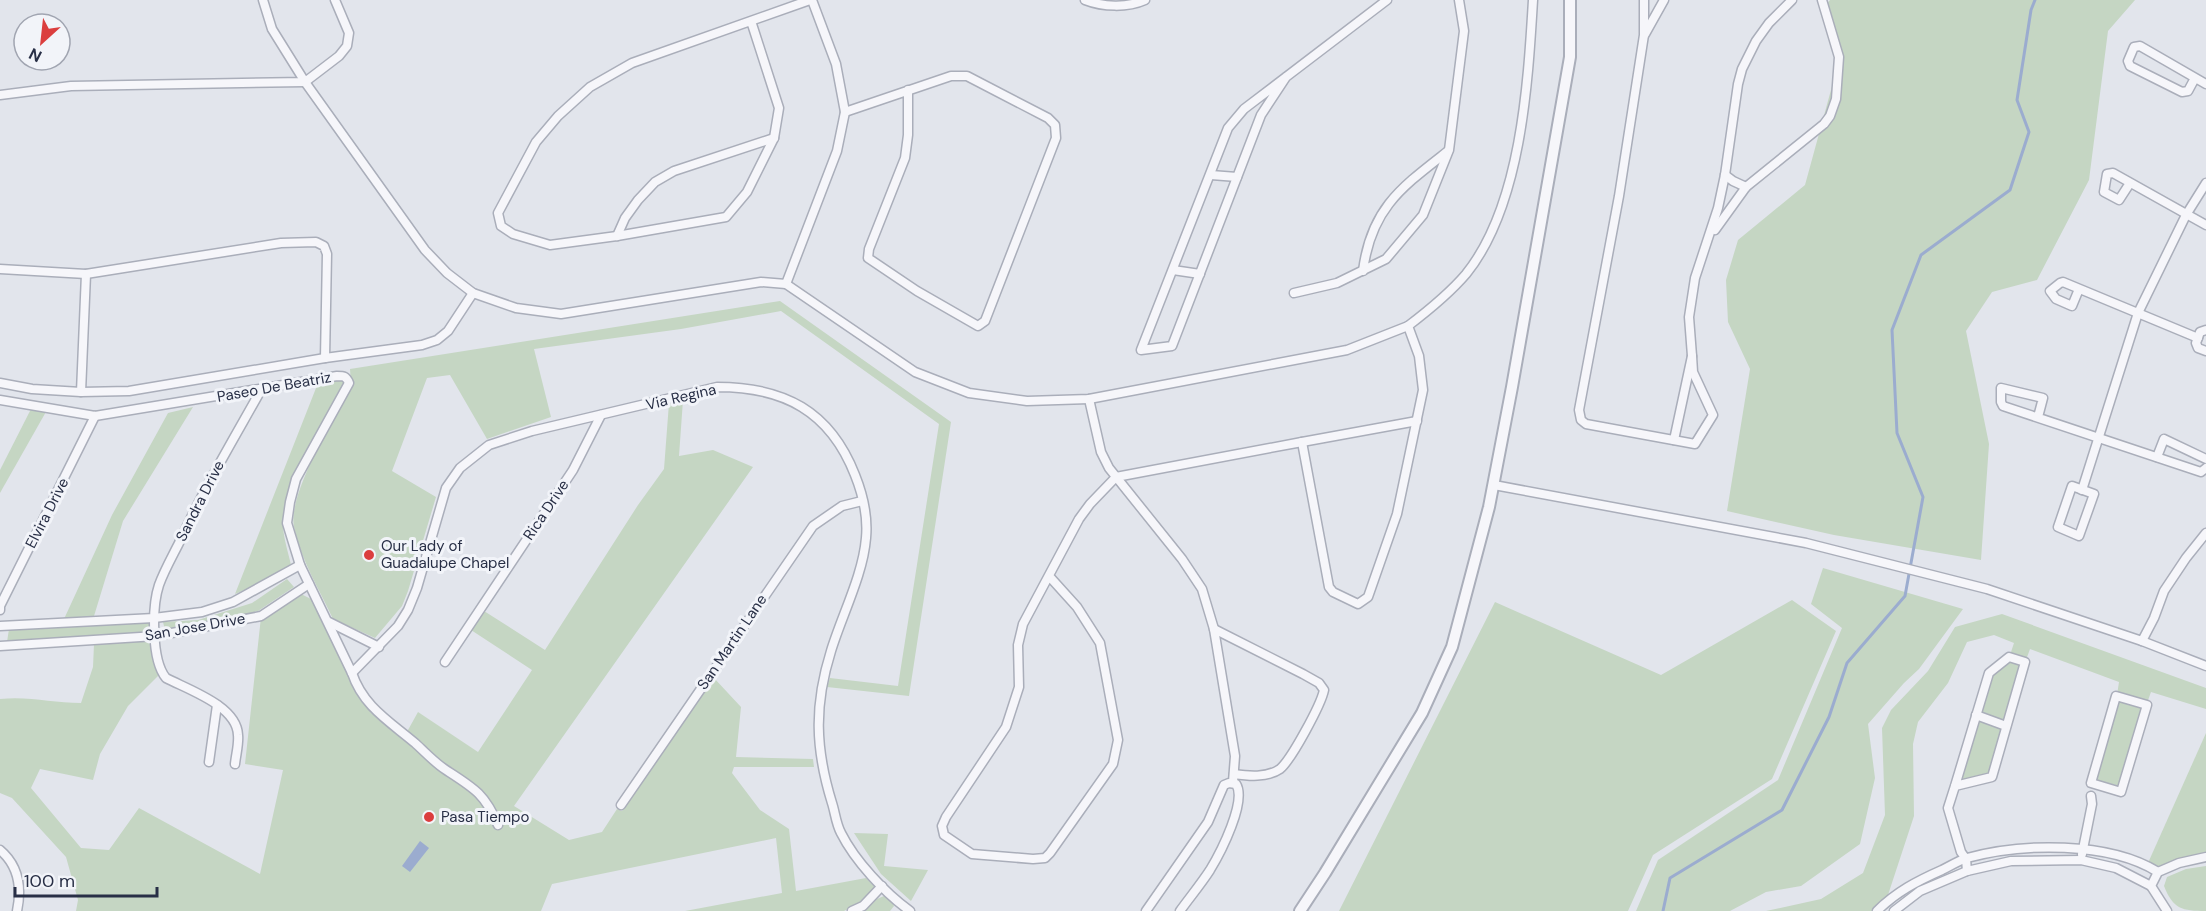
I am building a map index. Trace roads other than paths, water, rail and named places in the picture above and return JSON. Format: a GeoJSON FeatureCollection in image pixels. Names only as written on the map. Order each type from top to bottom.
{"type":"FeatureCollection","features":[{"type":"Feature","properties":{"kind":"street"},"geometry":{"type":"LineString","coordinates":[[263,0],[272,29],[305,82],[425,250],[447,273],[473,292],[516,308],[561,314],[761,282],[786,284],[915,372],[969,393],[1027,401],[1089,399],[1347,350],[1408,326],[1441,301],[1467,272],[1496,224],[1515,159],[1528,86],[1533,0]]}},
{"type":"Feature","properties":{"kind":"street"},"geometry":{"type":"LineString","coordinates":[[0,94],[71,86],[305,82],[339,56],[347,46],[349,33],[335,0]]}},
{"type":"Feature","properties":{"kind":"street"},"geometry":{"type":"LineString","coordinates":[[751,21],[779,108],[774,138],[747,192],[726,217],[550,245],[513,234],[501,226],[498,213],[536,142],[558,116],[590,87],[632,63],[751,21],[811,0],[836,64],[845,112],[837,151],[786,284]]}},
{"type":"Feature","properties":{"kind":"street"},"geometry":{"type":"LineString","coordinates":[[1085,0],[1100,6],[1137,4],[1145,0]]}},
{"type":"Feature","properties":{"kind":"street"},"geometry":{"type":"LineString","coordinates":[[1286,77],[1261,115],[1172,346],[1141,350],[1228,128],[1244,109],[1387,0]]}},
{"type":"Feature","properties":{"kind":"street"},"geometry":{"type":"LineString","coordinates":[[1294,293],[1337,283],[1386,259],[1423,215],[1449,150],[1464,31],[1459,0]]}},
{"type":"Feature","properties":{"kind":"street"},"geometry":{"type":"LineString","coordinates":[[1300,911],[1422,714],[1452,647],[1478,555],[1494,485],[1570,57],[1570,0]]}},
{"type":"Feature","properties":{"kind":"street"},"geometry":{"type":"LineString","coordinates":[[1644,0],[1644,35],[1619,196],[1579,410],[1581,420],[1586,424],[1695,444],[1713,415],[1693,372],[1689,318],[1695,278],[1718,208],[1725,175],[1737,84],[1756,41],[1769,23],[1792,0]]}},
{"type":"Feature","properties":{"kind":"street"},"geometry":{"type":"LineString","coordinates":[[1644,35],[1664,0]]}},
{"type":"Feature","properties":{"kind":"street"},"geometry":{"type":"LineString","coordinates":[[1708,240],[1746,187],[1824,124],[1830,116],[1836,99],[1839,57],[1822,0]]}},
{"type":"Feature","properties":{"kind":"street"},"geometry":{"type":"LineString","coordinates":[[2195,78],[2188,91],[2182,92],[2130,66],[2128,61],[2134,47],[2140,46],[2206,84]]}},
{"type":"Feature","properties":{"kind":"street"},"geometry":{"type":"LineString","coordinates":[[845,112],[908,90],[951,76],[967,76],[1048,118],[1055,126],[1056,138],[984,321],[978,326],[916,291],[868,258],[869,249],[904,158],[909,135],[908,90]]}},
{"type":"Feature","properties":{"kind":"street"},"geometry":{"type":"LineString","coordinates":[[617,236],[625,218],[655,182],[674,171],[774,138]]}},
{"type":"Feature","properties":{"kind":"street"},"geometry":{"type":"LineString","coordinates":[[1363,271],[1365,253],[1384,208],[1403,186],[1449,150]]}},
{"type":"Feature","properties":{"kind":"street"},"geometry":{"type":"LineString","coordinates":[[1211,175],[1237,177]]}},
{"type":"Feature","properties":{"kind":"street"},"geometry":{"type":"LineString","coordinates":[[1725,175],[1746,187]]}},
{"type":"Feature","properties":{"kind":"street"},"geometry":{"type":"LineString","coordinates":[[2130,183],[2206,225]]}},
{"type":"Feature","properties":{"kind":"street"},"geometry":{"type":"LineString","coordinates":[[2082,490],[2138,313],[2186,215],[2206,183]]}},
{"type":"Feature","properties":{"kind":"street"},"geometry":{"type":"LineString","coordinates":[[0,269],[86,274],[281,243],[316,242],[324,246],[327,254],[325,358]]}},
{"type":"Feature","properties":{"kind":"street"},"geometry":{"type":"LineString","coordinates":[[1173,270],[1200,274]]}},
{"type":"Feature","properties":{"kind":"street"},"geometry":{"type":"LineString","coordinates":[[81,392],[86,274]]}},
{"type":"Feature","properties":{"kind":"street"},"geometry":{"type":"LineString","coordinates":[[2079,289],[2198,338]]}},
{"type":"Feature","properties":{"kind":"street"},"geometry":{"type":"LineString","coordinates":[[0,383],[32,389],[81,392],[129,391],[325,358],[422,345],[437,340],[448,330],[473,292]]}},
{"type":"Feature","properties":{"kind":"street"},"geometry":{"type":"LineString","coordinates":[[1302,442],[1329,586],[1333,592],[1358,604],[1368,597],[1397,514],[1423,390],[1419,356],[1408,326]]}},
{"type":"Feature","properties":{"kind":"street"},"geometry":{"type":"LineString","coordinates":[[2206,330],[2200,332],[2196,346],[2206,351]]}},
{"type":"Feature","properties":{"kind":"street"},"geometry":{"type":"LineString","coordinates":[[1674,440],[1692,356]]}},
{"type":"Feature","properties":{"kind":"street","name":"Paseo De Beatriz"},"geometry":{"type":"LineString","coordinates":[[0,400],[95,416],[343,376],[349,383],[296,479],[290,502],[287,523],[300,565]]}},
{"type":"Feature","properties":{"kind":"street","name":"Via Regina"},"geometry":{"type":"LineString","coordinates":[[352,672],[398,626],[408,610],[417,588],[446,488],[460,468],[489,445],[532,431],[717,387],[747,388],[782,396],[814,415],[839,441],[854,470],[862,501],[866,520],[866,540],[822,684],[818,710],[819,746],[824,778],[841,833],[861,862],[899,908],[910,911]]}},
{"type":"Feature","properties":{"kind":"street"},"geometry":{"type":"LineString","coordinates":[[2038,417],[2043,398],[2001,388],[2003,406],[2201,472],[2206,468]]}},
{"type":"Feature","properties":{"kind":"street","name":"Sandra Drive"},"geometry":{"type":"LineString","coordinates":[[218,705],[166,678],[162,673],[154,618],[159,586],[200,498],[261,390]]}},
{"type":"Feature","properties":{"kind":"street"},"geometry":{"type":"LineString","coordinates":[[1089,399],[1101,452],[1116,477],[1182,559],[1202,590],[1214,629],[1235,756],[1233,778],[1240,790],[1236,814],[1211,869],[1180,911]]}},
{"type":"Feature","properties":{"kind":"street","name":"Rica Drive"},"geometry":{"type":"LineString","coordinates":[[446,662],[573,470],[601,415]]}},
{"type":"Feature","properties":{"kind":"street","name":"Elvira Drive"},"geometry":{"type":"LineString","coordinates":[[0,610],[95,416]]}},
{"type":"Feature","properties":{"kind":"street"},"geometry":{"type":"LineString","coordinates":[[1049,576],[1077,607],[1100,643],[1118,740],[1116,754],[1113,764],[1045,858],[972,854],[944,835],[942,826],[1006,727],[1019,687],[1018,645],[1023,624],[1079,519],[1116,477],[1417,421]]}},
{"type":"Feature","properties":{"kind":"street"},"geometry":{"type":"LineString","coordinates":[[2157,457],[2164,439],[2206,459]]}},
{"type":"Feature","properties":{"kind":"street"},"geometry":{"type":"LineString","coordinates":[[1494,485],[1806,543],[1987,589],[2142,641],[2206,666]]}},
{"type":"Feature","properties":{"kind":"street"},"geometry":{"type":"LineString","coordinates":[[2072,486],[2082,490],[2094,494],[2079,536],[2058,527],[2072,486]]}},
{"type":"Feature","properties":{"kind":"street","name":"San Martin Lane"},"geometry":{"type":"LineString","coordinates":[[621,805],[813,526],[842,506],[862,501]]}},
{"type":"Feature","properties":{"kind":"street"},"geometry":{"type":"LineString","coordinates":[[2142,641],[2164,591],[2206,533]]}},
{"type":"Feature","properties":{"kind":"street"},"geometry":{"type":"LineString","coordinates":[[300,565],[352,672],[357,689],[374,710],[446,770],[475,788],[491,809],[498,825]]}},
{"type":"Feature","properties":{"kind":"street","name":"San Jose Drive"},"geometry":{"type":"LineString","coordinates":[[0,626],[154,618],[202,612],[233,602],[300,565]]}},
{"type":"Feature","properties":{"kind":"street","name":"San Jose Drive"},"geometry":{"type":"LineString","coordinates":[[0,646],[156,636],[261,616],[309,584]]}},
{"type":"Feature","properties":{"kind":"street"},"geometry":{"type":"LineString","coordinates":[[329,622],[379,647]]}},
{"type":"Feature","properties":{"kind":"street"},"geometry":{"type":"LineString","coordinates":[[1146,911],[1208,822],[1224,785],[1233,778],[1269,773],[1280,768],[1302,735],[1324,690],[1311,678],[1214,629]]}},
{"type":"Feature","properties":{"kind":"street"},"geometry":{"type":"LineString","coordinates":[[1955,786],[1992,777],[2025,662],[2009,657],[1989,674],[1949,801],[1966,851],[1967,871]]}},
{"type":"Feature","properties":{"kind":"street"},"geometry":{"type":"LineString","coordinates":[[2116,696],[2147,705],[2121,792],[2096,784],[2091,783],[2116,696]]}},
{"type":"Feature","properties":{"kind":"street"},"geometry":{"type":"LineString","coordinates":[[209,762],[218,705],[229,712],[235,723],[238,734],[235,764]]}},
{"type":"Feature","properties":{"kind":"street"},"geometry":{"type":"LineString","coordinates":[[1976,715],[2006,726]]}},
{"type":"Feature","properties":{"kind":"street"},"geometry":{"type":"LineString","coordinates":[[2081,860],[2092,804],[2091,796],[2096,784]]}},
{"type":"Feature","properties":{"kind":"street"},"geometry":{"type":"LineString","coordinates":[[1877,911],[1908,885],[1965,857],[2027,847],[2083,847],[2120,856],[2158,872]]}},
{"type":"Feature","properties":{"kind":"street"},"geometry":{"type":"LineString","coordinates":[[0,850],[9,858],[20,880],[20,900],[17,911]]}},
{"type":"Feature","properties":{"kind":"street"},"geometry":{"type":"LineString","coordinates":[[2151,886],[2158,872],[2179,863],[2206,857]]}},
{"type":"Feature","properties":{"kind":"street"},"geometry":{"type":"LineString","coordinates":[[1894,911],[1920,891],[1967,871],[2011,861],[2081,860],[2116,868],[2151,886],[2166,911]]}},
{"type":"Feature","properties":{"kind":"street"},"geometry":{"type":"LineString","coordinates":[[852,911],[863,906],[882,886]]}},
{"type":"Feature","properties":{"kind":"water"},"geometry":{"type":"Polygon","coordinates":[[[420,841],[429,848],[410,872],[402,866],[420,841]]]}},
{"type":"Feature","properties":{"kind":"waterway"},"geometry":{"type":"LineString","coordinates":[[1663,911],[1670,878],[1782,810],[1829,717],[1847,663],[1905,596],[1923,497],[1897,433],[1892,330],[1921,255],[2010,190],[2029,132],[2017,100],[2031,10],[2035,0]]}},
{"type":"Feature","properties":{"kind":"place","name":"Our Lady of Guadalupe Chapel"},"geometry":{"type":"Point","coordinates":[369,555]}},
{"type":"Feature","properties":{"kind":"place","name":"Pasa Tiempo"},"geometry":{"type":"Point","coordinates":[429,817]}}]}
